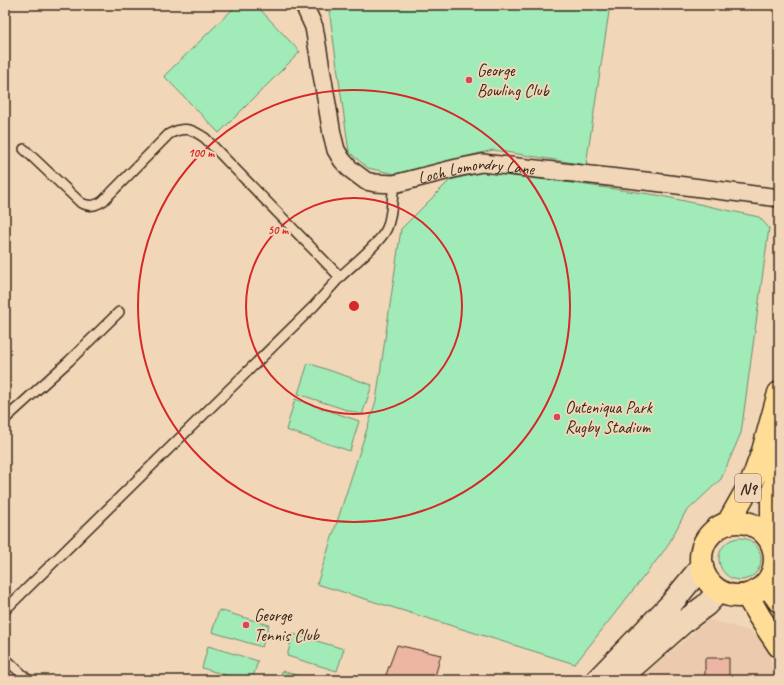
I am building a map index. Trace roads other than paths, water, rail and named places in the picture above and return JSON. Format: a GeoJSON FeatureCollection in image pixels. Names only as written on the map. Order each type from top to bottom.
{"type":"FeatureCollection","features":[{"type":"Feature","properties":{"kind":"highway","name":"N9"},"geometry":{"type":"LineString","coordinates":[[728,523],[753,479],[763,451],[779,393]]}},
{"type":"Feature","properties":{"kind":"highway","name":"N9"},"geometry":{"type":"LineString","coordinates":[[702,566],[702,552],[707,539],[716,529],[728,523],[740,522],[751,524],[760,529],[768,537],[772,530],[772,497],[779,466]]}},
{"type":"Feature","properties":{"kind":"highway"},"geometry":{"type":"LineString","coordinates":[[702,566],[708,580],[719,591],[730,595],[747,595],[754,592],[766,583],[773,571],[775,557],[772,543],[768,537]]}},
{"type":"Feature","properties":{"kind":"highway"},"geometry":{"type":"LineString","coordinates":[[766,583],[779,601]]}},
{"type":"Feature","properties":{"kind":"highway"},"geometry":{"type":"LineString","coordinates":[[747,595],[779,646]]}},
{"type":"Feature","properties":{"kind":"street","name":"Loch Lomondry Lane"},"geometry":{"type":"LineString","coordinates":[[304,5],[314,27],[336,150],[350,169],[366,181],[394,184],[482,163],[654,182],[779,198]]}},
{"type":"Feature","properties":{"kind":"street"},"geometry":{"type":"LineString","coordinates":[[597,680],[671,604],[702,566]]}},
{"type":"Feature","properties":{"kind":"street"},"geometry":{"type":"LineString","coordinates":[[618,680],[682,623],[706,605],[719,591]]}},
{"type":"Feature","properties":{"kind":"lane"},"geometry":{"type":"LineString","coordinates":[[24,149],[81,203],[88,206],[95,206],[103,201],[169,134],[176,130],[186,129],[195,131],[205,138],[340,277]]}},
{"type":"Feature","properties":{"kind":"lane"},"geometry":{"type":"LineString","coordinates":[[5,610],[308,311],[386,230],[389,222],[394,184]]}},
{"type":"Feature","properties":{"kind":"lane"},"geometry":{"type":"LineString","coordinates":[[5,419],[69,361],[119,312]]}},
{"type":"Feature","properties":{"kind":"lane"},"geometry":{"type":"LineString","coordinates":[[5,658],[28,680]]}},
{"type":"Feature","properties":{"kind":"place","name":"George Bowling Club"},"geometry":{"type":"Point","coordinates":[469,80]}},
{"type":"Feature","properties":{"kind":"place","name":"Outeniqua Park Rugby Stadium"},"geometry":{"type":"Point","coordinates":[557,417]}},
{"type":"Feature","properties":{"kind":"place","name":"George Tennis Club"},"geometry":{"type":"Point","coordinates":[246,625]}}]}
